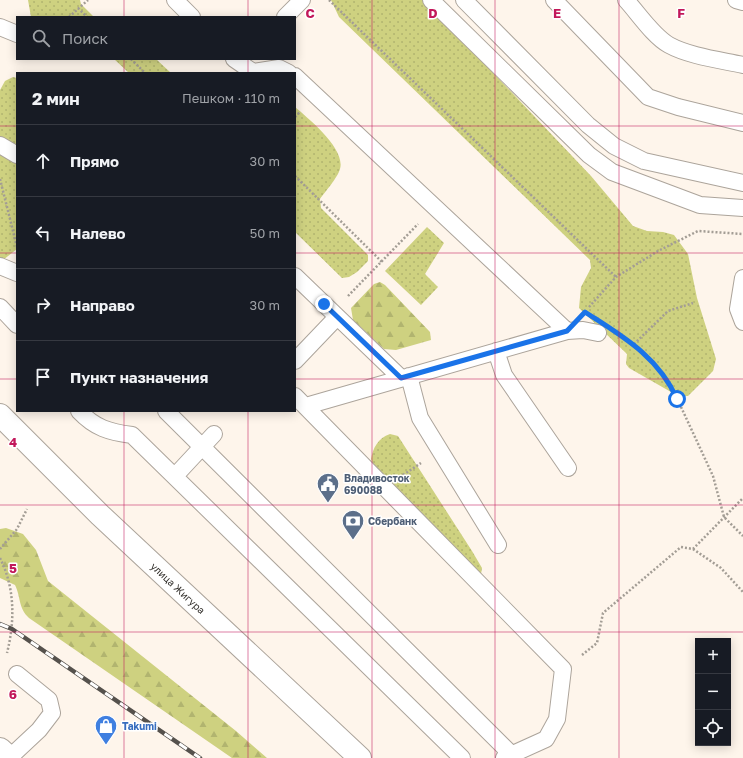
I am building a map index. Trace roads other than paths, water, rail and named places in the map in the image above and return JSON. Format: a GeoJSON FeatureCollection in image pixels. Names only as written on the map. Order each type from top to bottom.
{"type":"FeatureCollection","features":[{"type":"Feature","properties":{"kind":"main road","name":"улица Жигура"},"geometry":{"type":"LineString","coordinates":[[0,414],[100,515],[360,758]]}},
{"type":"Feature","properties":{"kind":"main road"},"geometry":{"type":"LineString","coordinates":[[0,749],[9,758]]}},
{"type":"Feature","properties":{"kind":"lane"},"geometry":{"type":"LineString","coordinates":[[175,0],[191,16]]}},
{"type":"Feature","properties":{"kind":"lane"},"geometry":{"type":"LineString","coordinates":[[287,16],[302,0]]}},
{"type":"Feature","properties":{"kind":"lane"},"geometry":{"type":"LineString","coordinates":[[431,0],[589,154],[612,172],[700,205],[743,208]]}},
{"type":"Feature","properties":{"kind":"lane"},"geometry":{"type":"LineString","coordinates":[[464,0],[588,125],[614,146],[644,162],[743,183]]}},
{"type":"Feature","properties":{"kind":"lane"},"geometry":{"type":"LineString","coordinates":[[554,0],[648,97],[678,107],[743,123]]}},
{"type":"Feature","properties":{"kind":"lane"},"geometry":{"type":"LineString","coordinates":[[626,0],[648,26],[668,44],[702,56],[743,66]]}},
{"type":"Feature","properties":{"kind":"lane"},"geometry":{"type":"LineString","coordinates":[[736,0],[743,2]]}},
{"type":"Feature","properties":{"kind":"lane"},"geometry":{"type":"LineString","coordinates":[[0,27],[16,34]]}},
{"type":"Feature","properties":{"kind":"lane"},"geometry":{"type":"LineString","coordinates":[[239,61],[253,72],[279,68],[287,72]]}},
{"type":"Feature","properties":{"kind":"lane"},"geometry":{"type":"LineString","coordinates":[[296,77],[567,331]]}},
{"type":"Feature","properties":{"kind":"lane"},"geometry":{"type":"LineString","coordinates":[[0,145],[16,154]]}},
{"type":"Feature","properties":{"kind":"lane"},"geometry":{"type":"LineString","coordinates":[[0,266],[16,273]]}},
{"type":"Feature","properties":{"kind":"lane"},"geometry":{"type":"LineString","coordinates":[[296,277],[337,317],[405,377],[420,418],[498,545]]}},
{"type":"Feature","properties":{"kind":"lane"},"geometry":{"type":"LineString","coordinates":[[743,278],[738,309],[743,322]]}},
{"type":"Feature","properties":{"kind":"lane"},"geometry":{"type":"LineString","coordinates":[[0,307],[16,324]]}},
{"type":"Feature","properties":{"kind":"lane"},"geometry":{"type":"LineString","coordinates":[[296,360],[337,317]]}},
{"type":"Feature","properties":{"kind":"lane"},"geometry":{"type":"LineString","coordinates":[[300,401],[405,377],[567,331],[583,330],[598,333]]}},
{"type":"Feature","properties":{"kind":"lane"},"geometry":{"type":"LineString","coordinates":[[496,351],[504,375],[568,468]]}},
{"type":"Feature","properties":{"kind":"lane"},"geometry":{"type":"LineString","coordinates":[[167,412],[507,756],[546,739],[557,719],[563,669],[300,401]]}},
{"type":"Feature","properties":{"kind":"lane"},"geometry":{"type":"LineString","coordinates":[[80,412],[90,422],[112,432],[132,435],[462,758]]}},
{"type":"Feature","properties":{"kind":"lane"},"geometry":{"type":"LineString","coordinates":[[175,476],[214,434]]}},
{"type":"Feature","properties":{"kind":"lane"},"geometry":{"type":"LineString","coordinates":[[9,758],[39,730],[52,713],[50,700],[17,674]]}},
{"type":"Feature","properties":{"kind":"railway"},"geometry":{"type":"LineString","coordinates":[[0,624],[12,629],[200,758]]}},
{"type":"Feature","properties":{"kind":"place","name":"Владивосток 690088"},"geometry":{"type":"Point","coordinates":[328,504]}},
{"type":"Feature","properties":{"kind":"place","name":"Сбербанк"},"geometry":{"type":"Point","coordinates":[353,540]}},
{"type":"Feature","properties":{"kind":"place","name":"Takumi"},"geometry":{"type":"Point","coordinates":[106,746]}}]}
